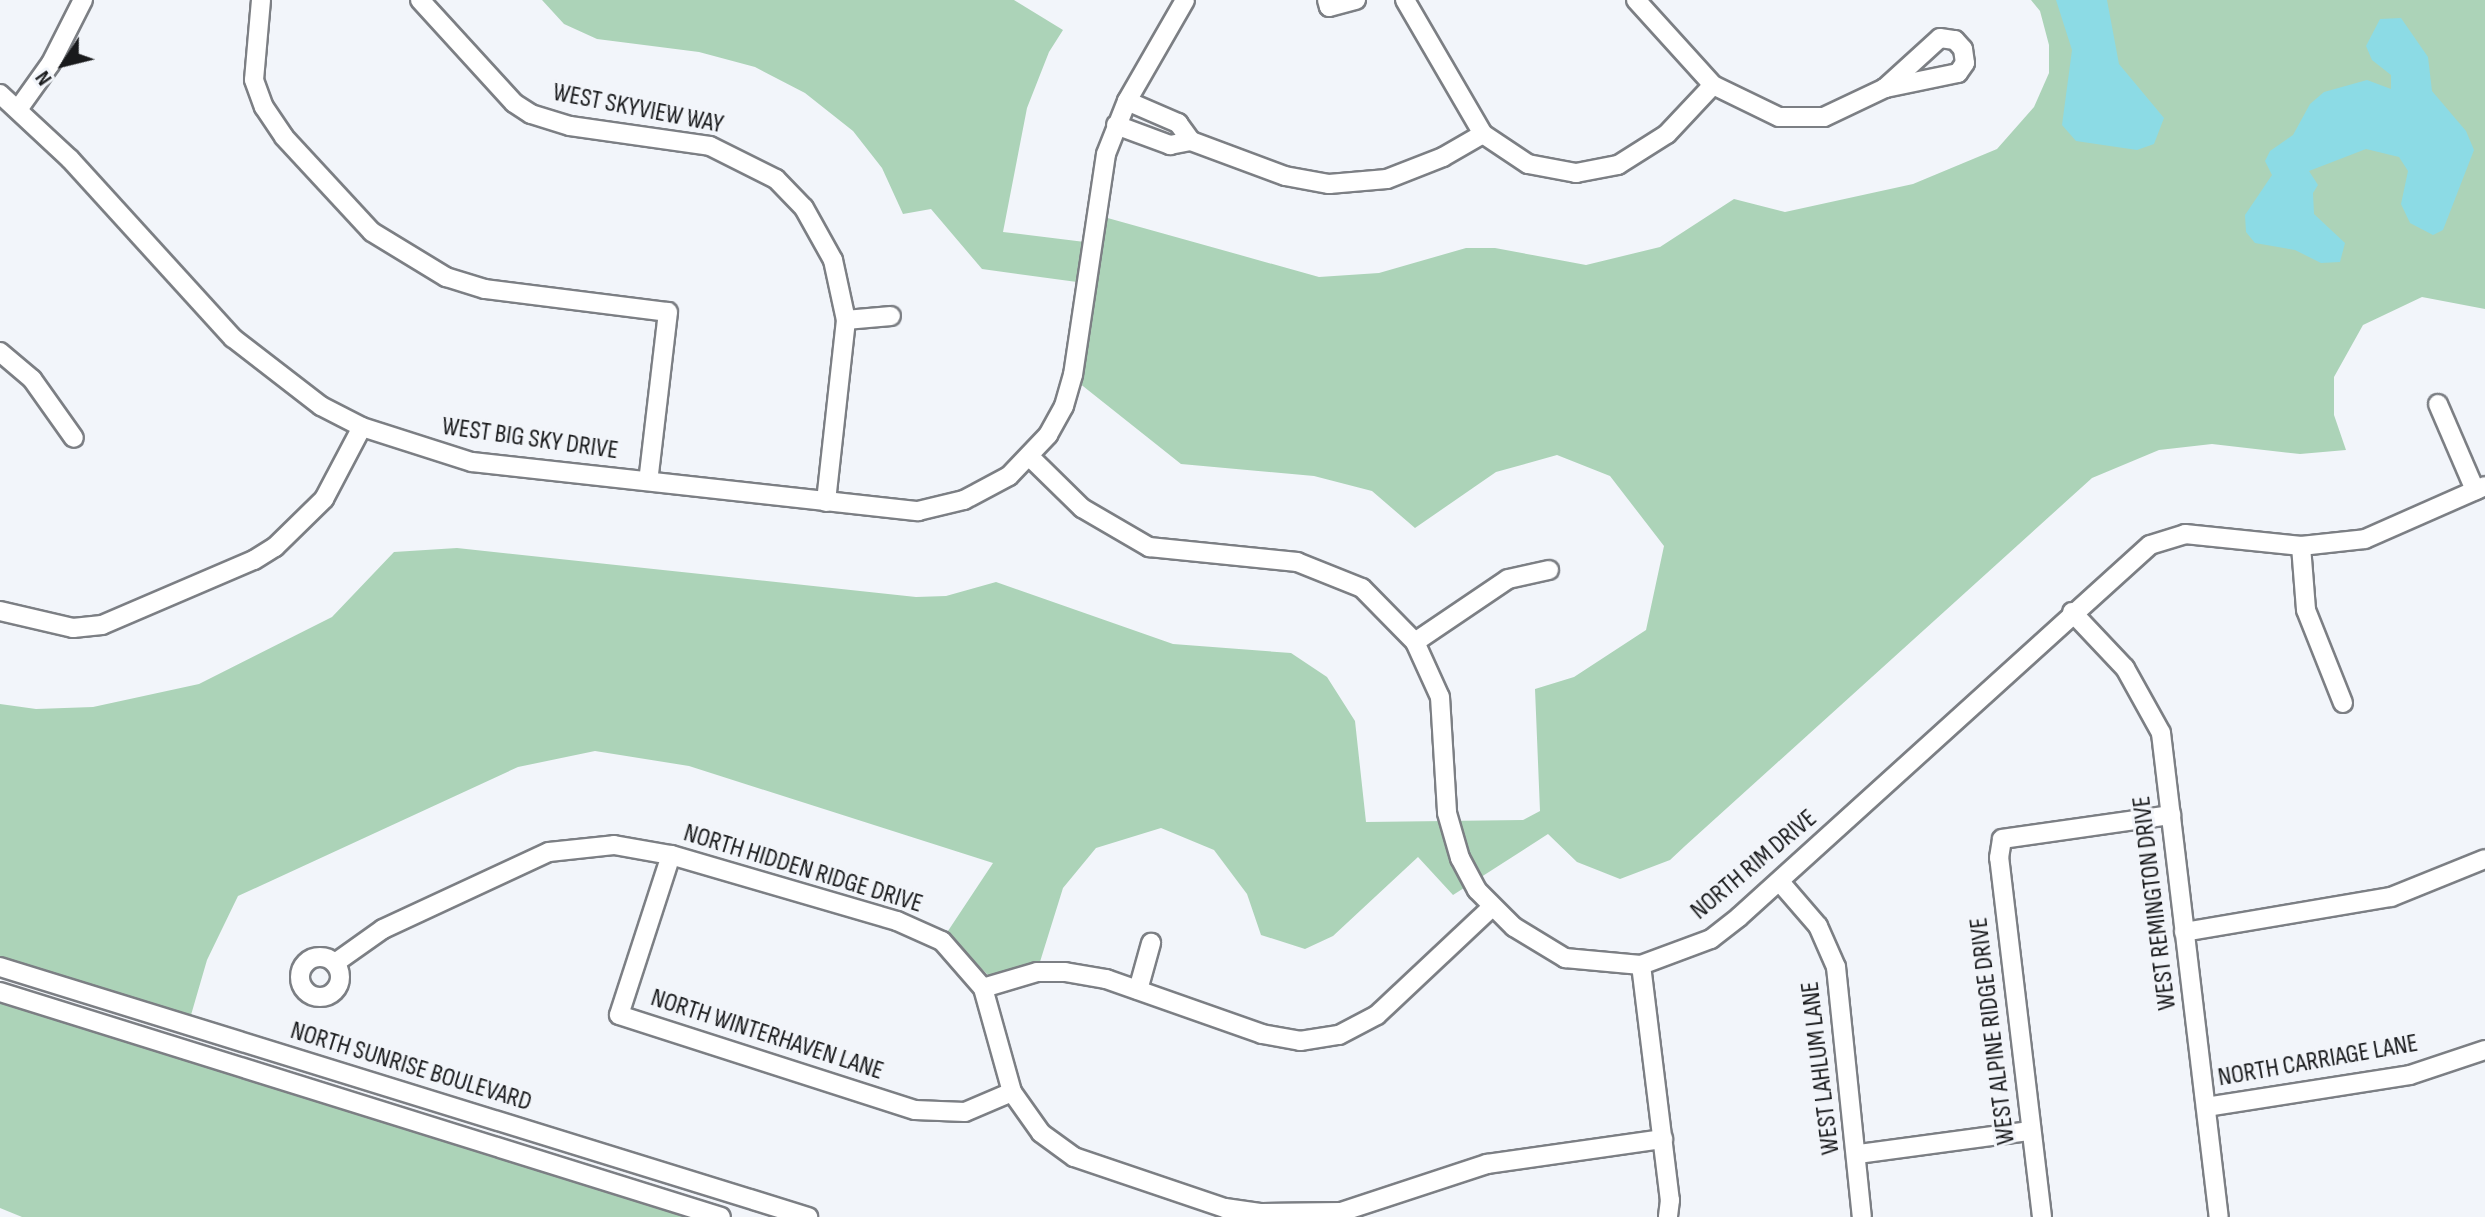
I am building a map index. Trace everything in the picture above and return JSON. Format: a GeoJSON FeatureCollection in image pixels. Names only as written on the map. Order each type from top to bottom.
{"type":"FeatureCollection","features":[{"type":"Feature","properties":{"kind":"street"},"geometry":{"type":"LineString","coordinates":[[19,108],[51,63],[83,0]]}},
{"type":"Feature","properties":{"kind":"street"},"geometry":{"type":"LineString","coordinates":[[261,0],[254,80],[264,107],[372,232],[446,277],[485,289],[668,312],[648,481]]}},
{"type":"Feature","properties":{"kind":"street","name":"WEST SKYVIEW WAY"},"geometry":{"type":"LineString","coordinates":[[420,0],[514,103],[531,114],[570,126],[710,146],[776,179],[804,208],[833,260],[846,320],[826,502]]}},
{"type":"Feature","properties":{"kind":"street","name":"WEST BIG SKY DRIVE"},"geometry":{"type":"LineString","coordinates":[[0,94],[19,108],[233,338],[321,406],[362,427],[472,462],[899,512],[942,507],[989,488],[1030,457],[1064,406],[1073,375],[1100,185],[1116,125],[1185,0]]}},
{"type":"Feature","properties":{"kind":"street"},"geometry":{"type":"LineString","coordinates":[[1327,0],[1329,7],[1356,0]]}},
{"type":"Feature","properties":{"kind":"street"},"geometry":{"type":"LineString","coordinates":[[1405,0],[1483,134],[1528,164],[1576,173],[1596,171],[1653,145],[1713,85]]}},
{"type":"Feature","properties":{"kind":"street"},"geometry":{"type":"LineString","coordinates":[[1636,0],[1713,85],[1779,117],[1824,117],[1885,88]]}},
{"type":"Feature","properties":{"kind":"street"},"geometry":{"type":"LineString","coordinates":[[1127,101],[1178,123],[1191,141]]}},
{"type":"Feature","properties":{"kind":"street"},"geometry":{"type":"LineString","coordinates":[[1116,125],[1170,145],[1191,141],[1285,176],[1351,184],[1412,170],[1483,134]]}},
{"type":"Feature","properties":{"kind":"street"},"geometry":{"type":"LineString","coordinates":[[846,320],[891,316]]}},
{"type":"Feature","properties":{"kind":"street"},"geometry":{"type":"LineString","coordinates":[[0,352],[32,379],[74,438]]}},
{"type":"Feature","properties":{"kind":"street"},"geometry":{"type":"LineString","coordinates":[[2438,404],[2480,488]]}},
{"type":"Feature","properties":{"kind":"street"},"geometry":{"type":"LineString","coordinates":[[0,611],[73,628],[102,625],[254,560],[275,547],[324,499],[362,427]]}},
{"type":"Feature","properties":{"kind":"street","name":"NORTH RIM DRIVE"},"geometry":{"type":"LineString","coordinates":[[1030,457],[1082,508],[1126,537],[1184,554],[1272,558],[1324,569],[1362,588],[1415,642],[1444,717],[1445,788],[1453,839],[1491,908],[1537,944],[1565,958],[1641,965],[1711,939],[1780,882],[2072,612],[2150,545],[2185,534],[2301,546],[2365,539],[2480,488]]}},
{"type":"Feature","properties":{"kind":"street"},"geometry":{"type":"LineString","coordinates":[[2301,546],[2306,610],[2343,703]]}},
{"type":"Feature","properties":{"kind":"street"},"geometry":{"type":"LineString","coordinates":[[1415,642],[1508,579],[1549,570]]}},
{"type":"Feature","properties":{"kind":"street","name":"WEST REMINGTON DRIVE"},"geometry":{"type":"LineString","coordinates":[[2072,612],[2107,646],[2150,706],[2161,733],[2219,1217]]}},
{"type":"Feature","properties":{"kind":"street","name":"WEST ALPINE RIDGE DRIVE"},"geometry":{"type":"LineString","coordinates":[[2042,1217],[1999,858],[2002,839],[2171,815]]}},
{"type":"Feature","properties":{"kind":"street","name":"NORTH HIDDEN RIDGE DRIVE"},"geometry":{"type":"LineString","coordinates":[[335,963],[383,929],[436,901],[549,852],[614,845],[671,855],[897,921],[942,941],[983,988],[1012,1092],[1041,1133],[1074,1157],[1225,1208],[1262,1213],[1341,1212],[1487,1164],[1663,1139]]}},
{"type":"Feature","properties":{"kind":"street","name":"NORTH WINTERHAVEN LANE"},"geometry":{"type":"LineString","coordinates":[[671,855],[619,1015],[915,1110],[965,1112],[1012,1092]]}},
{"type":"Feature","properties":{"kind":"street"},"geometry":{"type":"LineString","coordinates":[[2184,932],[2391,897],[2485,859]]}},
{"type":"Feature","properties":{"kind":"street","name":"WEST LAHLUM LANE"},"geometry":{"type":"LineString","coordinates":[[1780,882],[1818,926],[1836,967],[1859,1154],[1862,1217]]}},
{"type":"Feature","properties":{"kind":"street"},"geometry":{"type":"LineString","coordinates":[[983,988],[1037,972],[1065,972],[1138,990],[1262,1034],[1300,1041],[1339,1035],[1377,1015],[1491,908]]}},
{"type":"Feature","properties":{"kind":"street"},"geometry":{"type":"LineString","coordinates":[[1138,990],[1151,943]]}},
{"type":"Feature","properties":{"kind":"street"},"geometry":{"type":"LineString","coordinates":[[1641,965],[1663,1139],[1668,1217]]}},
{"type":"Feature","properties":{"kind":"street","name":"NORTH SUNRISE BOULEVARD"},"geometry":{"type":"LineString","coordinates":[[0,967],[808,1217]]}},
{"type":"Feature","properties":{"kind":"street","name":"NORTH SUNRISE BOULEVARD"},"geometry":{"type":"LineString","coordinates":[[0,992],[721,1217]]}},
{"type":"Feature","properties":{"kind":"street","name":"NORTH CARRIAGE LANE"},"geometry":{"type":"LineString","coordinates":[[2206,1107],[2410,1075],[2485,1050]]}},
{"type":"Feature","properties":{"kind":"street"},"geometry":{"type":"LineString","coordinates":[[1859,1154],[2030,1131]]}},
{"type":"Feature","properties":{"kind":"green space"},"geometry":{"type":"Polygon","coordinates":[[[542,0],[1014,0],[1063,30],[1049,52],[1027,108],[1003,232],[1101,244],[1104,217],[1319,277],[1379,273],[1466,248],[1495,248],[1586,265],[1660,247],[1734,199],[1785,212],[1913,184],[1997,149],[2034,107],[2049,73],[2049,45],[2040,11],[2031,0],[2485,0],[2485,309],[2422,297],[2363,325],[2334,377],[2334,415],[2346,450],[2300,454],[2212,444],[2159,450],[2092,478],[1670,860],[1620,879],[1577,862],[1548,834],[1453,895],[1418,857],[1333,936],[1305,949],[1261,935],[1247,894],[1214,850],[1161,828],[1096,848],[1063,888],[1039,965],[990,977],[946,934],[993,863],[689,766],[595,751],[518,767],[238,896],[207,960],[191,1015],[0,956],[0,704],[36,709],[93,707],[199,684],[332,617],[394,552],[457,548],[916,597],[946,596],[996,582],[1173,644],[1291,653],[1327,677],[1355,721],[1366,822],[1523,820],[1540,811],[1535,689],[1574,677],[1646,630],[1664,546],[1610,476],[1557,455],[1496,472],[1415,528],[1372,491],[1314,476],[1181,464],[1064,371],[1077,282],[982,269],[931,209],[903,214],[882,168],[853,131],[805,93],[755,67],[699,52],[597,39],[564,24],[542,0]]]}},
{"type":"Feature","properties":{"kind":"green space"},"geometry":{"type":"Polygon","coordinates":[[[0,1001],[694,1217],[22,1217],[0,1208],[0,1001]]]}},
{"type":"Feature","properties":{"kind":"water"},"geometry":{"type":"Polygon","coordinates":[[[2056,0],[2107,0],[2119,64],[2164,118],[2154,144],[2137,150],[2076,141],[2062,125],[2072,50],[2056,0]]]}},
{"type":"Feature","properties":{"kind":"water"},"geometry":{"type":"Polygon","coordinates":[[[2401,18],[2428,57],[2432,91],[2466,131],[2474,150],[2443,230],[2433,235],[2410,223],[2401,204],[2408,171],[2399,157],[2366,149],[2309,171],[2318,185],[2313,193],[2314,214],[2345,243],[2340,262],[2321,263],[2295,250],[2255,243],[2246,232],[2245,215],[2272,175],[2265,161],[2270,151],[2293,135],[2310,104],[2324,92],[2367,80],[2391,89],[2391,75],[2372,60],[2366,46],[2380,19],[2401,18]]]}}]}
